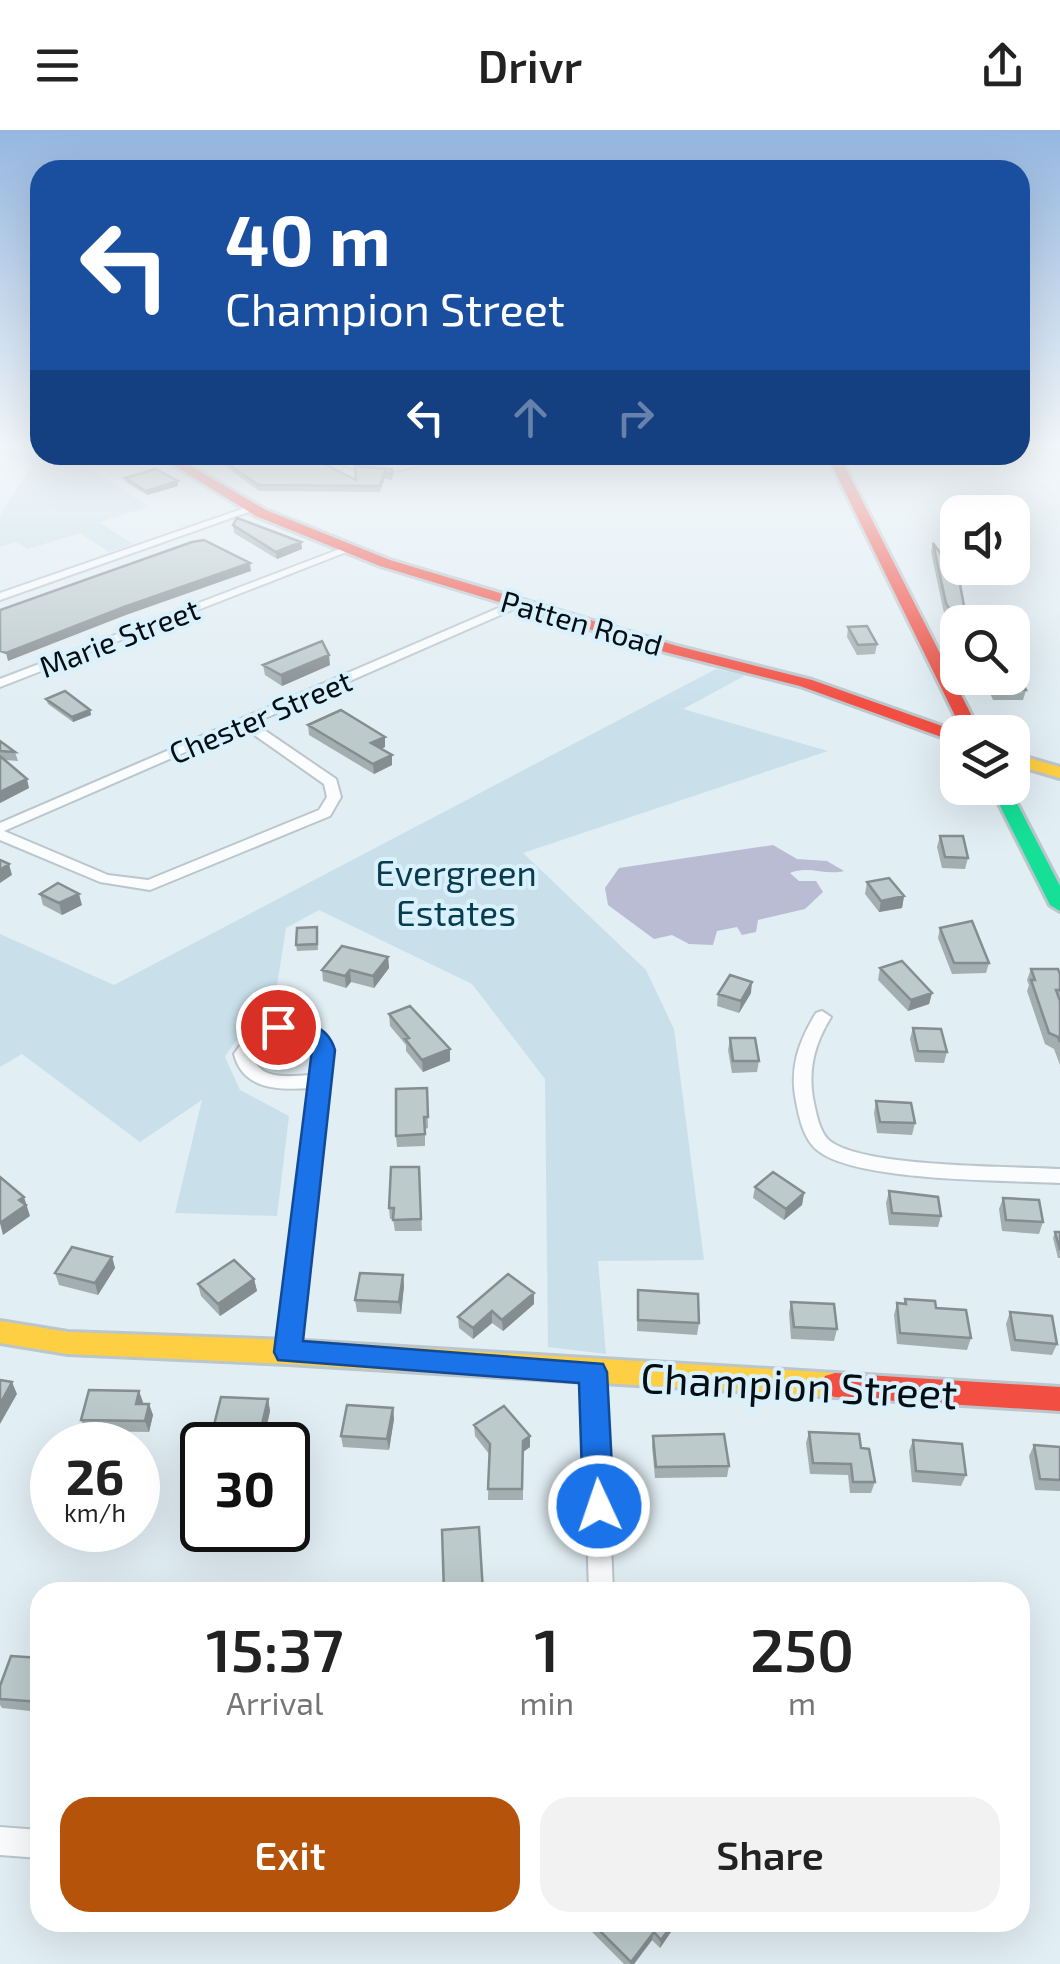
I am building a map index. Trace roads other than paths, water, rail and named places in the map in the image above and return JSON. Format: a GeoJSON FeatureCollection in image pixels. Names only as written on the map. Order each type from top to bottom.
{"type":"FeatureCollection","features":[{"type":"Feature","properties":{"kind":"street"},"geometry":{"type":"LineString","coordinates":[[0,597],[184,533]]}},
{"type":"Feature","properties":{"kind":"street","name":"Patten Road"},"geometry":{"type":"LineString","coordinates":[[309,533],[418,574],[817,687],[940,731]]}},
{"type":"Feature","properties":{"kind":"street"},"geometry":{"type":"LineString","coordinates":[[874,533],[964,715]]}},
{"type":"Feature","properties":{"kind":"street","name":"Marie Street"},"geometry":{"type":"LineString","coordinates":[[0,683],[349,549]]}},
{"type":"Feature","properties":{"kind":"street","name":"Chester Street"},"geometry":{"type":"LineString","coordinates":[[0,828],[518,603]]}},
{"type":"Feature","properties":{"kind":"street"},"geometry":{"type":"LineString","coordinates":[[0,836],[105,878],[150,886],[324,813],[334,797],[331,782],[244,722]]}},
{"type":"Feature","properties":{"kind":"street"},"geometry":{"type":"LineString","coordinates":[[1030,764],[1060,773]]}},
{"type":"Feature","properties":{"kind":"street"},"geometry":{"type":"LineString","coordinates":[[1009,805],[1060,905]]}},
{"type":"Feature","properties":{"kind":"street"},"geometry":{"type":"LineString","coordinates":[[822,1017],[808,1038],[802,1062],[802,1088],[814,1135],[825,1148],[858,1162],[1060,1176]]}},
{"type":"Feature","properties":{"kind":"street"},"geometry":{"type":"LineString","coordinates":[[288,1352],[320,1081]]}},
{"type":"Feature","properties":{"kind":"street","name":"Champion Street"},"geometry":{"type":"LineString","coordinates":[[0,1332],[68,1343],[288,1352],[1060,1398]]}},
{"type":"Feature","properties":{"kind":"street"},"geometry":{"type":"LineString","coordinates":[[592,1372],[602,1582]]}},
{"type":"Feature","properties":{"kind":"street"},"geometry":{"type":"LineString","coordinates":[[0,1841],[30,1843]]}},
{"type":"Feature","properties":{"kind":"park label","name":"Evergreen Estates"},"geometry":{"type":"Point","coordinates":[456,892]}}]}
